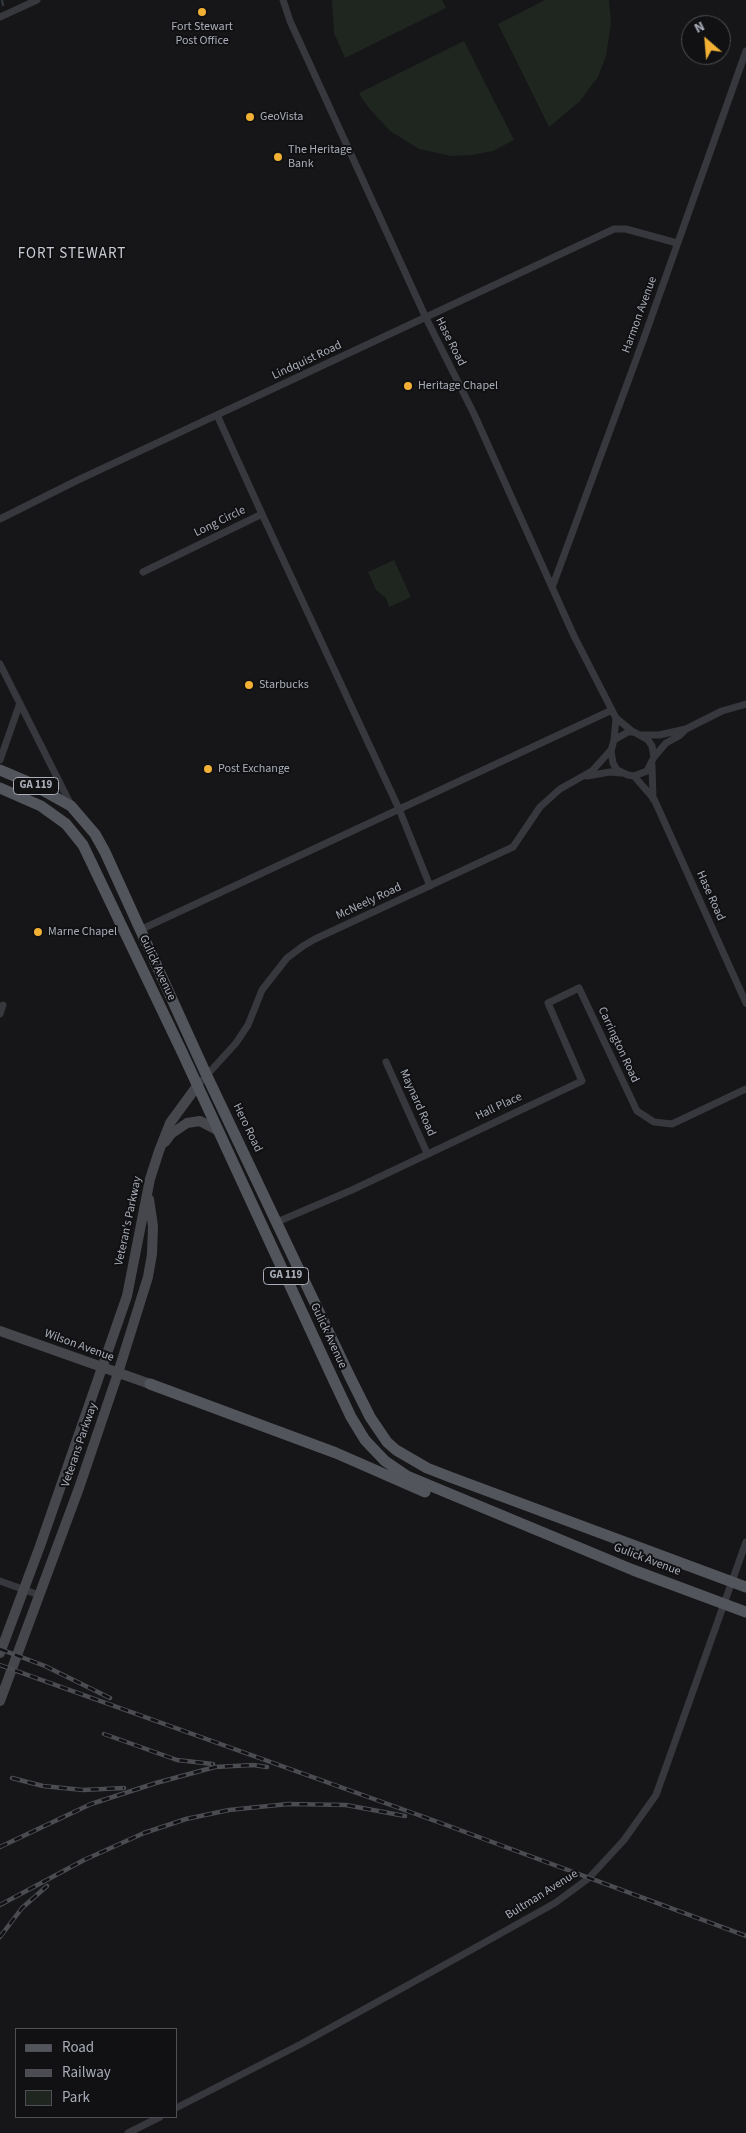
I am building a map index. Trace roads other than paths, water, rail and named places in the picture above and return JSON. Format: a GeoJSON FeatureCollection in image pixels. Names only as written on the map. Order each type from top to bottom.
{"type":"FeatureCollection","features":[{"type":"Feature","properties":{"kind":"main road","name":"GA 119"},"geometry":{"type":"LineString","coordinates":[[0,770],[26,781],[71,806]]}},
{"type":"Feature","properties":{"kind":"main road","name":"Gulick Avenue"},"geometry":{"type":"LineString","coordinates":[[0,788],[41,806],[66,824],[84,845],[351,1417],[365,1440],[385,1461],[407,1476],[633,1570],[746,1612]]}},
{"type":"Feature","properties":{"kind":"main road","name":"Hero Road"},"geometry":{"type":"LineString","coordinates":[[71,806],[95,834],[106,852],[206,1074],[370,1417],[387,1442],[406,1456],[450,1478],[731,1581]]}},
{"type":"Feature","properties":{"kind":"main road","name":"Veteran's Parkway"},"geometry":{"type":"LineString","coordinates":[[102,1368],[127,1296],[148,1190],[158,1151],[170,1123],[197,1086]]}},
{"type":"Feature","properties":{"kind":"main road"},"geometry":{"type":"LineString","coordinates":[[158,1151],[172,1134],[187,1123],[200,1121],[217,1130]]}},
{"type":"Feature","properties":{"kind":"main road","name":"Veterans Parkway"},"geometry":{"type":"LineString","coordinates":[[0,1701],[79,1488],[148,1277],[152,1254],[152,1226],[148,1190]]}},
{"type":"Feature","properties":{"kind":"main road","name":"Wilson Avenue"},"geometry":{"type":"LineString","coordinates":[[0,1331],[150,1384]]}},
{"type":"Feature","properties":{"kind":"main road","name":"Veterans Parkway"},"geometry":{"type":"LineString","coordinates":[[0,1653],[102,1368]]}},
{"type":"Feature","properties":{"kind":"main road"},"geometry":{"type":"LineString","coordinates":[[150,1384],[336,1453],[408,1486],[472,1509],[498,1514]]}},
{"type":"Feature","properties":{"kind":"main road","name":"GA 119"},"geometry":{"type":"LineString","coordinates":[[731,1581],[746,1587]]}},
{"type":"Feature","properties":{"kind":"street"},"geometry":{"type":"LineString","coordinates":[[0,17],[37,0]]}},
{"type":"Feature","properties":{"kind":"street","name":"Hase Road"},"geometry":{"type":"LineString","coordinates":[[283,0],[290,21],[426,318],[474,414],[553,585],[574,636],[616,718]]}},
{"type":"Feature","properties":{"kind":"street","name":"Harmon Avenue"},"geometry":{"type":"LineString","coordinates":[[553,585],[746,51]]}},
{"type":"Feature","properties":{"kind":"street","name":"Lindquist Road"},"geometry":{"type":"LineString","coordinates":[[0,519],[78,480],[614,229],[626,229],[677,243]]}},
{"type":"Feature","properties":{"kind":"street","name":"Long Circle"},"geometry":{"type":"LineString","coordinates":[[143,572],[262,514],[217,415]]}},
{"type":"Feature","properties":{"kind":"street"},"geometry":{"type":"LineString","coordinates":[[262,514],[399,809],[430,886]]}},
{"type":"Feature","properties":{"kind":"street"},"geometry":{"type":"LineString","coordinates":[[0,664],[71,806]]}},
{"type":"Feature","properties":{"kind":"street"},"geometry":{"type":"LineString","coordinates":[[0,760],[20,703]]}},
{"type":"Feature","properties":{"kind":"street"},"geometry":{"type":"LineString","coordinates":[[614,740],[628,732],[660,735],[686,729],[722,711],[746,704]]}},
{"type":"Feature","properties":{"kind":"street"},"geometry":{"type":"LineString","coordinates":[[142,929],[612,710]]}},
{"type":"Feature","properties":{"kind":"street"},"geometry":{"type":"LineString","coordinates":[[585,776],[599,766],[611,751],[616,718],[638,733],[652,746],[654,799]]}},
{"type":"Feature","properties":{"kind":"street"},"geometry":{"type":"LineString","coordinates":[[585,776],[610,772],[634,776],[642,774],[666,744],[686,729]]}},
{"type":"Feature","properties":{"kind":"street"},"geometry":{"type":"LineString","coordinates":[[611,751],[614,763],[621,774]]}},
{"type":"Feature","properties":{"kind":"street","name":"McNeely Road"},"geometry":{"type":"LineString","coordinates":[[197,1086],[236,1043],[248,1025],[262,990],[288,958],[303,946],[513,846],[540,807],[560,789],[585,776]]}},
{"type":"Feature","properties":{"kind":"street"},"geometry":{"type":"LineString","coordinates":[[634,776],[654,799]]}},
{"type":"Feature","properties":{"kind":"street","name":"Hase Road"},"geometry":{"type":"LineString","coordinates":[[654,799],[746,1003]]}},
{"type":"Feature","properties":{"kind":"street","name":"Carrington Road"},"geometry":{"type":"LineString","coordinates":[[582,1081],[548,1003],[579,988],[636,1111],[654,1122],[672,1124],[746,1090]]}},
{"type":"Feature","properties":{"kind":"street"},"geometry":{"type":"LineString","coordinates":[[0,1014],[3,1005]]}},
{"type":"Feature","properties":{"kind":"street","name":"Maynard Road"},"geometry":{"type":"LineString","coordinates":[[386,1062],[427,1154]]}},
{"type":"Feature","properties":{"kind":"street","name":"Hall Place"},"geometry":{"type":"LineString","coordinates":[[277,1222],[352,1190],[582,1081]]}},
{"type":"Feature","properties":{"kind":"street","name":"Bultman Avenue"},"geometry":{"type":"LineString","coordinates":[[178,2107],[301,2044],[456,1959],[555,1903],[589,1878],[624,1840],[656,1795],[746,1542]]}},
{"type":"Feature","properties":{"kind":"street"},"geometry":{"type":"LineString","coordinates":[[0,1581],[39,1595]]}},
{"type":"Feature","properties":{"kind":"street"},"geometry":{"type":"LineString","coordinates":[[128,2133],[158,2118]]}},
{"type":"Feature","properties":{"kind":"waterway"},"geometry":{"type":"LineString","coordinates":[[2,0],[3,5]]}},
{"type":"Feature","properties":{"kind":"railway"},"geometry":{"type":"LineString","coordinates":[[0,1649],[45,1666],[110,1698]]}},
{"type":"Feature","properties":{"kind":"railway"},"geometry":{"type":"LineString","coordinates":[[0,1665],[438,1822],[746,1936]]}},
{"type":"Feature","properties":{"kind":"railway"},"geometry":{"type":"LineString","coordinates":[[104,1734],[177,1760],[213,1764]]}},
{"type":"Feature","properties":{"kind":"railway"},"geometry":{"type":"LineString","coordinates":[[0,1847],[91,1804],[156,1783],[215,1767],[253,1765],[267,1767]]}},
{"type":"Feature","properties":{"kind":"railway"},"geometry":{"type":"LineString","coordinates":[[12,1778],[43,1786],[83,1790],[124,1788]]}},
{"type":"Feature","properties":{"kind":"railway"},"geometry":{"type":"LineString","coordinates":[[0,1905],[84,1860],[144,1833],[186,1819],[229,1810],[288,1804],[346,1805],[405,1816]]}},
{"type":"Feature","properties":{"kind":"railway"},"geometry":{"type":"LineString","coordinates":[[0,1937],[22,1908],[47,1886]]}},
{"type":"Feature","properties":{"kind":"place","name":"Fort Stewart Post Office"},"geometry":{"type":"Point","coordinates":[202,12]}},
{"type":"Feature","properties":{"kind":"place","name":"GeoVista"},"geometry":{"type":"Point","coordinates":[250,117]}},
{"type":"Feature","properties":{"kind":"place","name":"The Heritage Bank"},"geometry":{"type":"Point","coordinates":[278,157]}},
{"type":"Feature","properties":{"kind":"place","name":"Heritage Chapel"},"geometry":{"type":"Point","coordinates":[408,386]}},
{"type":"Feature","properties":{"kind":"place","name":"Starbucks"},"geometry":{"type":"Point","coordinates":[249,685]}},
{"type":"Feature","properties":{"kind":"place","name":"Post Exchange"},"geometry":{"type":"Point","coordinates":[208,769]}},
{"type":"Feature","properties":{"kind":"place","name":"Marne Chapel"},"geometry":{"type":"Point","coordinates":[38,932]}},
{"type":"Feature","properties":{"kind":"district","name":"FORT STEWART"},"geometry":{"type":"Point","coordinates":[72,255]}}]}
